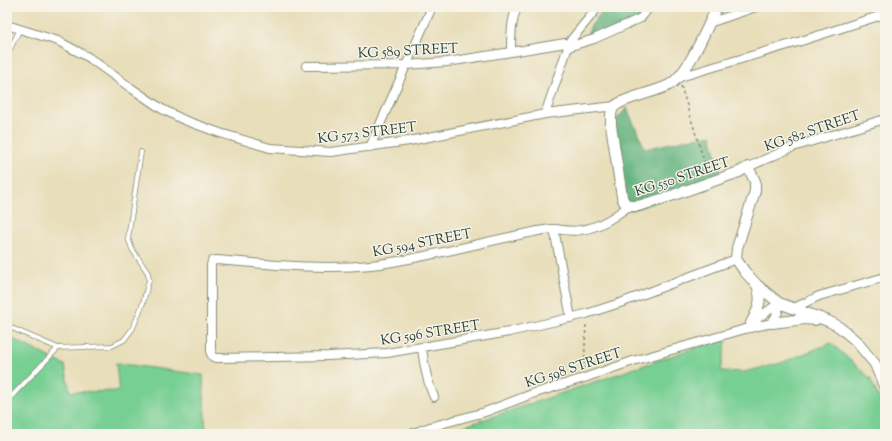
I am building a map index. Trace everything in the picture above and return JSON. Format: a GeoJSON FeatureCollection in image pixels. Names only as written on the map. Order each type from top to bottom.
{"type":"FeatureCollection","features":[{"type":"Feature","properties":{"kind":"street"},"geometry":{"type":"LineString","coordinates":[[370,147],[432,7]]}},
{"type":"Feature","properties":{"kind":"street"},"geometry":{"type":"LineString","coordinates":[[511,52],[511,31],[517,7]]}},
{"type":"Feature","properties":{"kind":"street"},"geometry":{"type":"LineString","coordinates":[[545,114],[568,46],[598,7]]}},
{"type":"Feature","properties":{"kind":"street","name":"KG 589 STREET"},"geometry":{"type":"LineString","coordinates":[[306,66],[406,65],[448,62],[565,43],[568,46],[594,39],[641,18],[649,7]]}},
{"type":"Feature","properties":{"kind":"street"},"geometry":{"type":"LineString","coordinates":[[680,78],[717,7]]}},
{"type":"Feature","properties":{"kind":"street"},"geometry":{"type":"LineString","coordinates":[[709,23],[756,7]]}},
{"type":"Feature","properties":{"kind":"street"},"geometry":{"type":"LineString","coordinates":[[615,106],[627,100],[669,85],[680,78],[885,14]]}},
{"type":"Feature","properties":{"kind":"street","name":"KG 573 STREET"},"geometry":{"type":"LineString","coordinates":[[7,25],[64,44],[88,57],[162,109],[184,120],[220,133],[270,148],[331,152],[370,147],[545,114],[615,106]]}},
{"type":"Feature","properties":{"kind":"street","name":"KG 550 STREET"},"geometry":{"type":"LineString","coordinates":[[615,106],[611,115],[619,188],[622,198],[628,206],[638,206],[665,198],[739,172],[748,167],[755,181],[754,191],[737,248],[736,259]]}},
{"type":"Feature","properties":{"kind":"street","name":"KG 582 STREET"},"geometry":{"type":"LineString","coordinates":[[748,167],[793,148],[885,119]]}},
{"type":"Feature","properties":{"kind":"street","name":"KG 594 STREET"},"geometry":{"type":"LineString","coordinates":[[212,261],[216,260],[284,266],[371,265],[424,256],[529,233],[554,229],[579,231],[605,222],[628,206]]}},
{"type":"Feature","properties":{"kind":"street"},"geometry":{"type":"LineString","coordinates":[[554,229],[571,318]]}},
{"type":"Feature","properties":{"kind":"street"},"geometry":{"type":"LineString","coordinates":[[736,259],[757,285],[779,303],[828,321],[838,326],[856,341],[875,364],[885,388]]}},
{"type":"Feature","properties":{"kind":"street","name":"KG 596 STREET"},"geometry":{"type":"LineString","coordinates":[[212,261],[210,354],[216,358],[328,356],[387,352],[422,348],[509,332],[586,314],[623,302],[736,259]]}},
{"type":"Feature","properties":{"kind":"street"},"geometry":{"type":"LineString","coordinates":[[794,308],[824,294],[885,276]]}},
{"type":"Feature","properties":{"kind":"street"},"geometry":{"type":"LineString","coordinates":[[748,326],[758,311],[760,303],[760,292],[757,285]]}},
{"type":"Feature","properties":{"kind":"street"},"geometry":{"type":"LineString","coordinates":[[772,323],[778,312],[779,303]]}},
{"type":"Feature","properties":{"kind":"street","name":"KG 598 STREET"},"geometry":{"type":"LineString","coordinates":[[748,326],[779,303]]}},
{"type":"Feature","properties":{"kind":"street"},"geometry":{"type":"LineString","coordinates":[[772,323],[805,319],[828,321]]}},
{"type":"Feature","properties":{"kind":"street","name":"KG 598 STREET"},"geometry":{"type":"LineString","coordinates":[[411,434],[430,427],[484,412],[532,394],[632,361],[748,326],[772,323]]}},
{"type":"Feature","properties":{"kind":"street"},"geometry":{"type":"LineString","coordinates":[[422,348],[424,364],[430,388],[434,397]]}},
{"type":"Feature","properties":{"kind":"lane"},"geometry":{"type":"LineString","coordinates":[[7,54],[20,29]]}},
{"type":"Feature","properties":{"kind":"lane"},"geometry":{"type":"LineString","coordinates":[[7,326],[58,348],[112,346],[124,340],[133,328],[143,303],[149,280],[148,272],[132,249],[128,238],[142,152]]}},
{"type":"Feature","properties":{"kind":"lane"},"geometry":{"type":"LineString","coordinates":[[7,402],[58,348]]}},
{"type":"Feature","properties":{"kind":"path"},"geometry":{"type":"LineString","coordinates":[[680,78],[710,182]]}},
{"type":"Feature","properties":{"kind":"path"},"geometry":{"type":"LineString","coordinates":[[584,378],[586,314]]}},
{"type":"Feature","properties":{"kind":"green space"},"geometry":{"type":"Polygon","coordinates":[[[605,7],[648,7],[640,19],[585,41],[591,26],[605,7]]]}},
{"type":"Feature","properties":{"kind":"green space"},"geometry":{"type":"Polygon","coordinates":[[[627,108],[645,149],[711,135],[721,173],[712,175],[705,186],[631,210],[621,202],[611,125],[627,108]]]}},
{"type":"Feature","properties":{"kind":"green space"},"geometry":{"type":"Polygon","coordinates":[[[7,336],[65,365],[70,392],[119,391],[116,363],[203,375],[206,434],[11,434],[7,416],[7,336]]]}},
{"type":"Feature","properties":{"kind":"green space"},"geometry":{"type":"Polygon","coordinates":[[[727,337],[721,371],[744,372],[781,363],[831,343],[870,378],[885,412],[885,434],[448,434],[447,432],[727,337]]]}}]}
